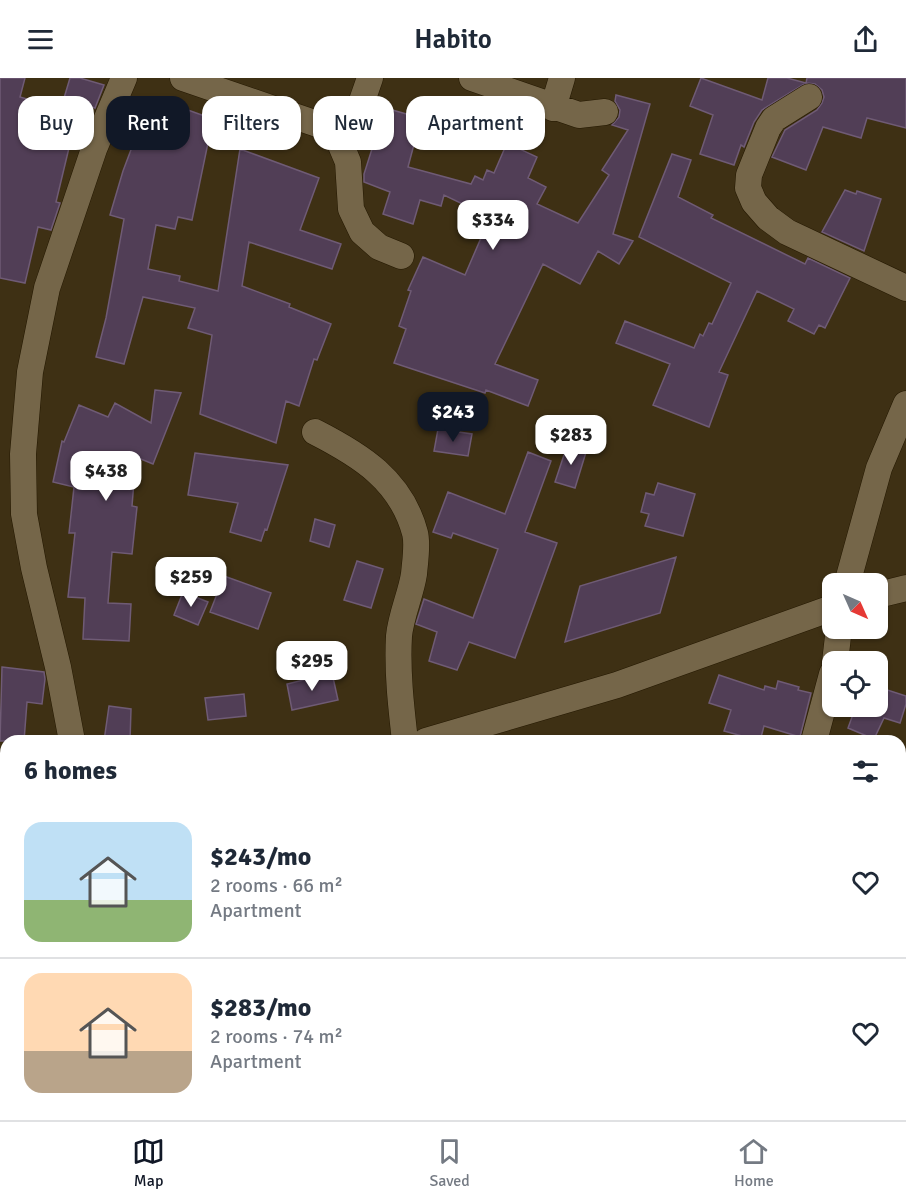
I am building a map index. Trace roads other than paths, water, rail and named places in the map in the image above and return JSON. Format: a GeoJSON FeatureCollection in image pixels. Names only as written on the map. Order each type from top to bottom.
{"type":"FeatureCollection","features":[{"type":"Feature","properties":{"kind":"street"},"geometry":{"type":"LineString","coordinates":[[71,735],[24,514],[23,454],[30,372],[47,288],[94,149],[124,78]]}},
{"type":"Feature","properties":{"kind":"street"},"geometry":{"type":"LineString","coordinates":[[183,78],[313,123]]}},
{"type":"Feature","properties":{"kind":"street"},"geometry":{"type":"LineString","coordinates":[[364,96],[370,78]]}},
{"type":"Feature","properties":{"kind":"street"},"geometry":{"type":"LineString","coordinates":[[472,78],[579,116],[605,112]]}},
{"type":"Feature","properties":{"kind":"street"},"geometry":{"type":"LineString","coordinates":[[554,108],[562,78]]}},
{"type":"Feature","properties":{"kind":"street"},"geometry":{"type":"LineString","coordinates":[[809,97],[774,119],[768,128],[749,175],[748,188],[754,202],[768,218],[787,232],[906,288]]}},
{"type":"Feature","properties":{"kind":"street"},"geometry":{"type":"LineString","coordinates":[[343,150],[348,162],[351,209],[362,232],[379,247],[401,256]]}},
{"type":"Feature","properties":{"kind":"street"},"geometry":{"type":"LineString","coordinates":[[850,573],[879,468],[906,404]]}},
{"type":"Feature","properties":{"kind":"street"},"geometry":{"type":"LineString","coordinates":[[315,432],[354,452],[380,474],[404,504],[416,535],[414,574],[399,634],[399,688],[404,735]]}},
{"type":"Feature","properties":{"kind":"street"},"geometry":{"type":"LineString","coordinates":[[888,592],[906,588]]}},
{"type":"Feature","properties":{"kind":"street"},"geometry":{"type":"LineString","coordinates":[[449,735],[617,685],[822,612]]}},
{"type":"Feature","properties":{"kind":"street"},"geometry":{"type":"LineString","coordinates":[[816,735],[822,711]]}}]}
